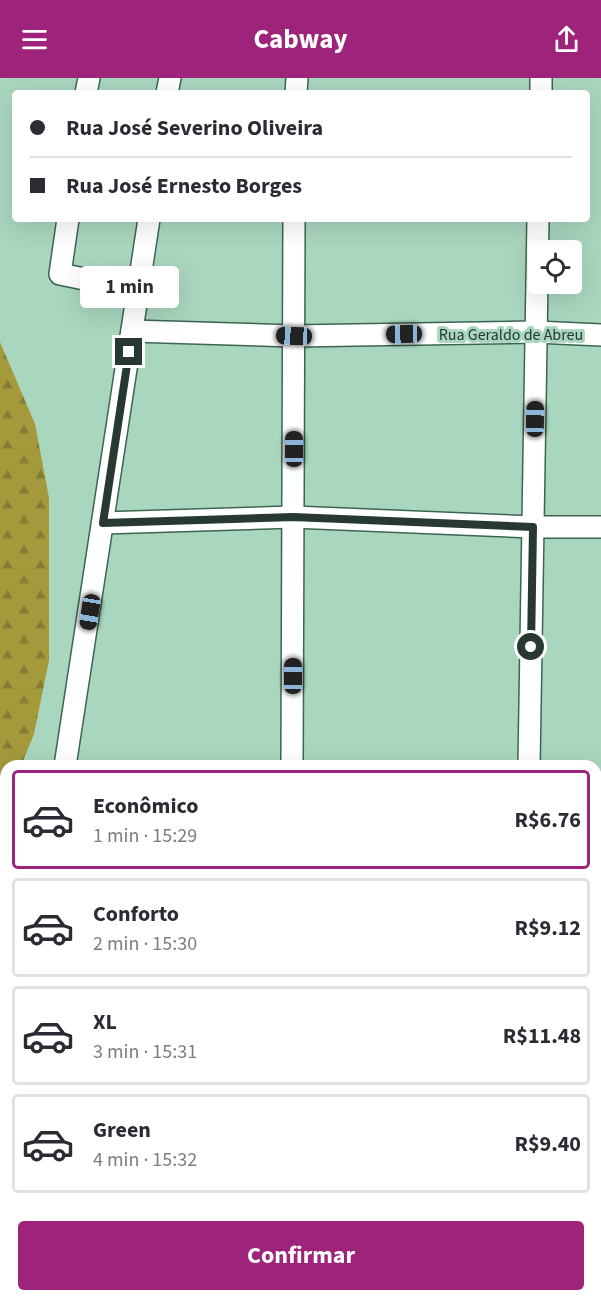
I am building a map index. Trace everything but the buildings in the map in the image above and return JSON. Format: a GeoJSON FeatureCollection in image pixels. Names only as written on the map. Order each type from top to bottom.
{"type":"FeatureCollection","features":[{"type":"Feature","properties":{"kind":"street"},"geometry":{"type":"LineString","coordinates":[[68,222],[60,274],[138,290]]}},
{"type":"Feature","properties":{"kind":"street"},"geometry":{"type":"LineString","coordinates":[[66,760],[149,222]]}},
{"type":"Feature","properties":{"kind":"street"},"geometry":{"type":"LineString","coordinates":[[292,760],[294,222]]}},
{"type":"Feature","properties":{"kind":"street"},"geometry":{"type":"LineString","coordinates":[[529,760],[538,222]]}},
{"type":"Feature","properties":{"kind":"street","name":"Rua Geraldo de Abreu"},"geometry":{"type":"LineString","coordinates":[[132,331],[294,336],[536,332],[601,334]]}},
{"type":"Feature","properties":{"kind":"street"},"geometry":{"type":"LineString","coordinates":[[103,523],[293,517],[533,527],[601,527]]}},
{"type":"Feature","properties":{"kind":"green space"},"geometry":{"type":"Polygon","coordinates":[[[0,342],[35,424],[49,498],[49,660],[34,734],[23,760],[0,760],[0,342]]]}},
{"type":"Feature","properties":{"kind":"route"},"geometry":{"type":"LineString","coordinates":[[129,352],[103,523],[293,517],[533,527],[531,647]]}}]}
